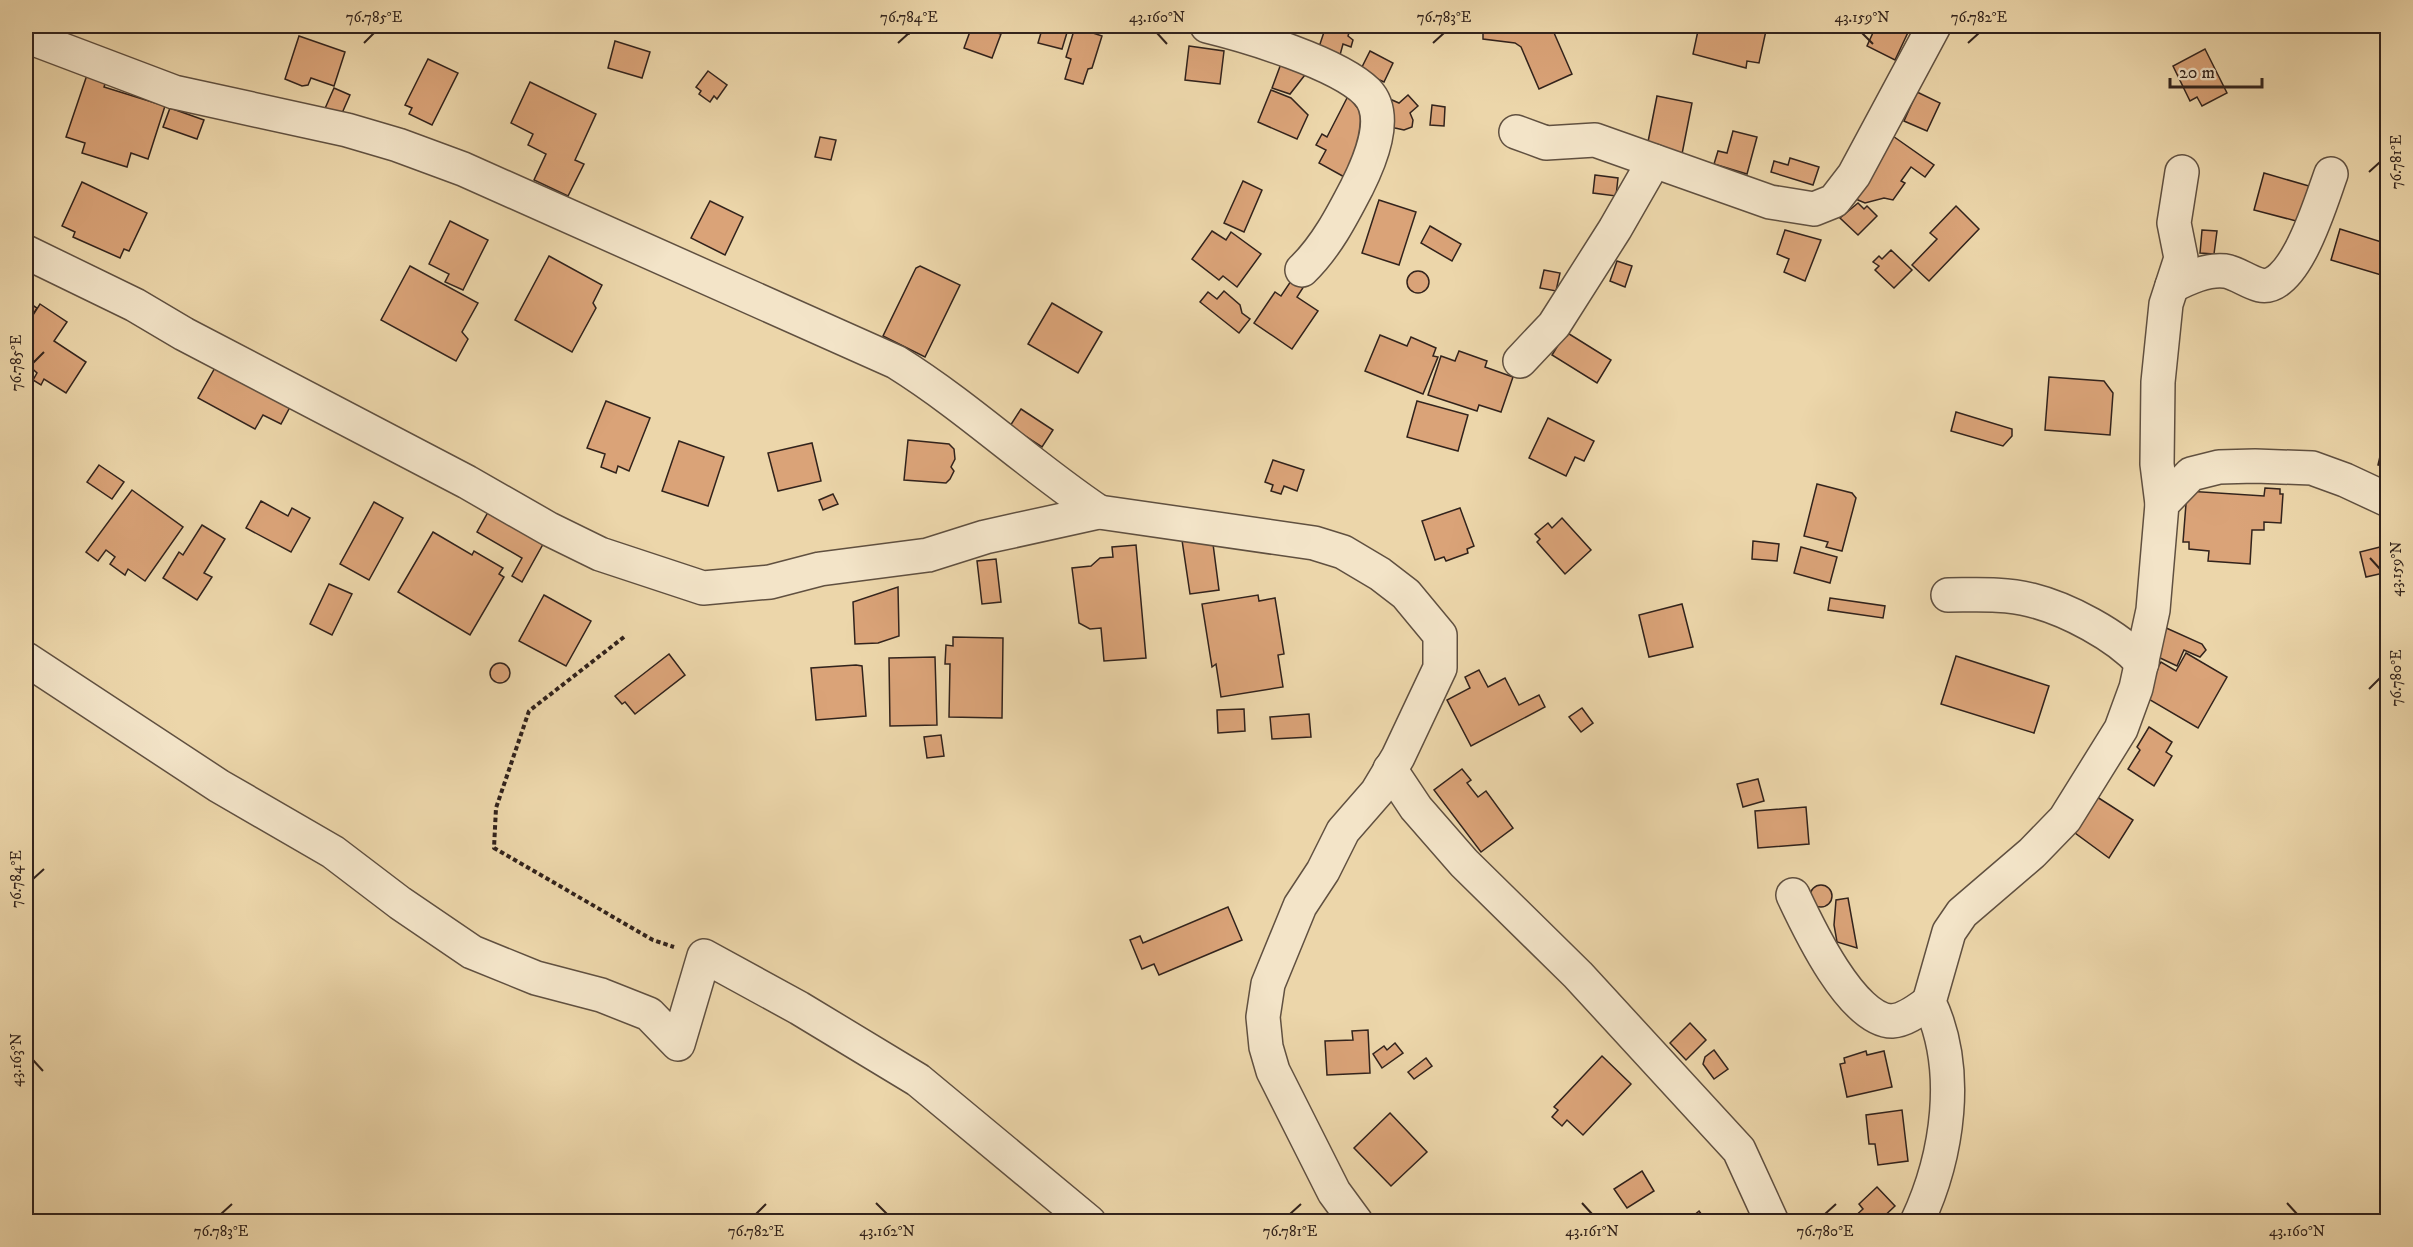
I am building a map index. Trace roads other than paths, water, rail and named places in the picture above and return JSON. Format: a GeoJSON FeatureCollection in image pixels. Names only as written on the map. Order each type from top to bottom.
{"type":"FeatureCollection","features":[{"type":"Feature","properties":{"kind":"street"},"geometry":{"type":"LineString","coordinates":[[1208,26],[1300,55],[1338,74],[1368,93],[1377,115],[1374,152],[1340,220],[1314,258],[1302,270]]}},
{"type":"Feature","properties":{"kind":"street"},"geometry":{"type":"LineString","coordinates":[[1516,132],[1546,143],[1595,140],[1770,202],[1814,209],[1834,201],[1854,175],[1934,26]]}},
{"type":"Feature","properties":{"kind":"street"},"geometry":{"type":"LineString","coordinates":[[26,36],[174,92],[347,130],[398,145],[523,194],[896,362],[942,391],[1073,495],[1099,512]]}},
{"type":"Feature","properties":{"kind":"street"},"geometry":{"type":"LineString","coordinates":[[1520,361],[1554,326],[1615,229],[1654,161]]}},
{"type":"Feature","properties":{"kind":"street"},"geometry":{"type":"LineString","coordinates":[[1793,895],[1810,933],[1833,971],[1874,1017],[1893,1021],[1912,1015],[1929,1002],[1949,932],[1962,913],[2032,853],[2065,819],[2121,729],[2136,688],[2153,610],[2162,504],[2157,464],[2158,382],[2166,304],[2181,258],[2174,223],[2182,172]]}},
{"type":"Feature","properties":{"kind":"street"},"geometry":{"type":"LineString","coordinates":[[2172,286],[2193,275],[2225,271],[2263,286],[2278,282],[2300,255],[2331,174]]}},
{"type":"Feature","properties":{"kind":"street"},"geometry":{"type":"LineString","coordinates":[[26,252],[135,305],[184,334],[467,482],[559,534],[600,554],[703,588],[770,582],[841,566],[928,555],[985,537],[1099,512],[1314,543],[1342,552],[1380,574],[1406,594],[1440,635],[1440,668],[1377,792],[1343,831],[1323,872],[1300,906],[1268,984],[1263,1017],[1266,1047],[1273,1071],[1334,1192],[1356,1221]]}},
{"type":"Feature","properties":{"kind":"street"},"geometry":{"type":"LineString","coordinates":[[2162,504],[2192,474],[2218,467],[2255,466],[2312,468],[2388,500]]}},
{"type":"Feature","properties":{"kind":"street"},"geometry":{"type":"LineString","coordinates":[[1948,595],[2030,600],[2080,620],[2127,646],[2142,663]]}},
{"type":"Feature","properties":{"kind":"street"},"geometry":{"type":"LineString","coordinates":[[26,659],[219,786],[333,852],[400,903],[472,952],[536,978],[601,995],[649,1014],[678,1044],[704,956],[799,1008],[918,1080],[1089,1221]]}},
{"type":"Feature","properties":{"kind":"street"},"geometry":{"type":"LineString","coordinates":[[1390,769],[1416,808],[1464,863],[1578,975],[1739,1150],[1772,1221]]}},
{"type":"Feature","properties":{"kind":"street"},"geometry":{"type":"LineString","coordinates":[[1917,1221],[1930,1194],[1947,1104],[1946,1064],[1940,1026],[1929,1002]]}}]}
